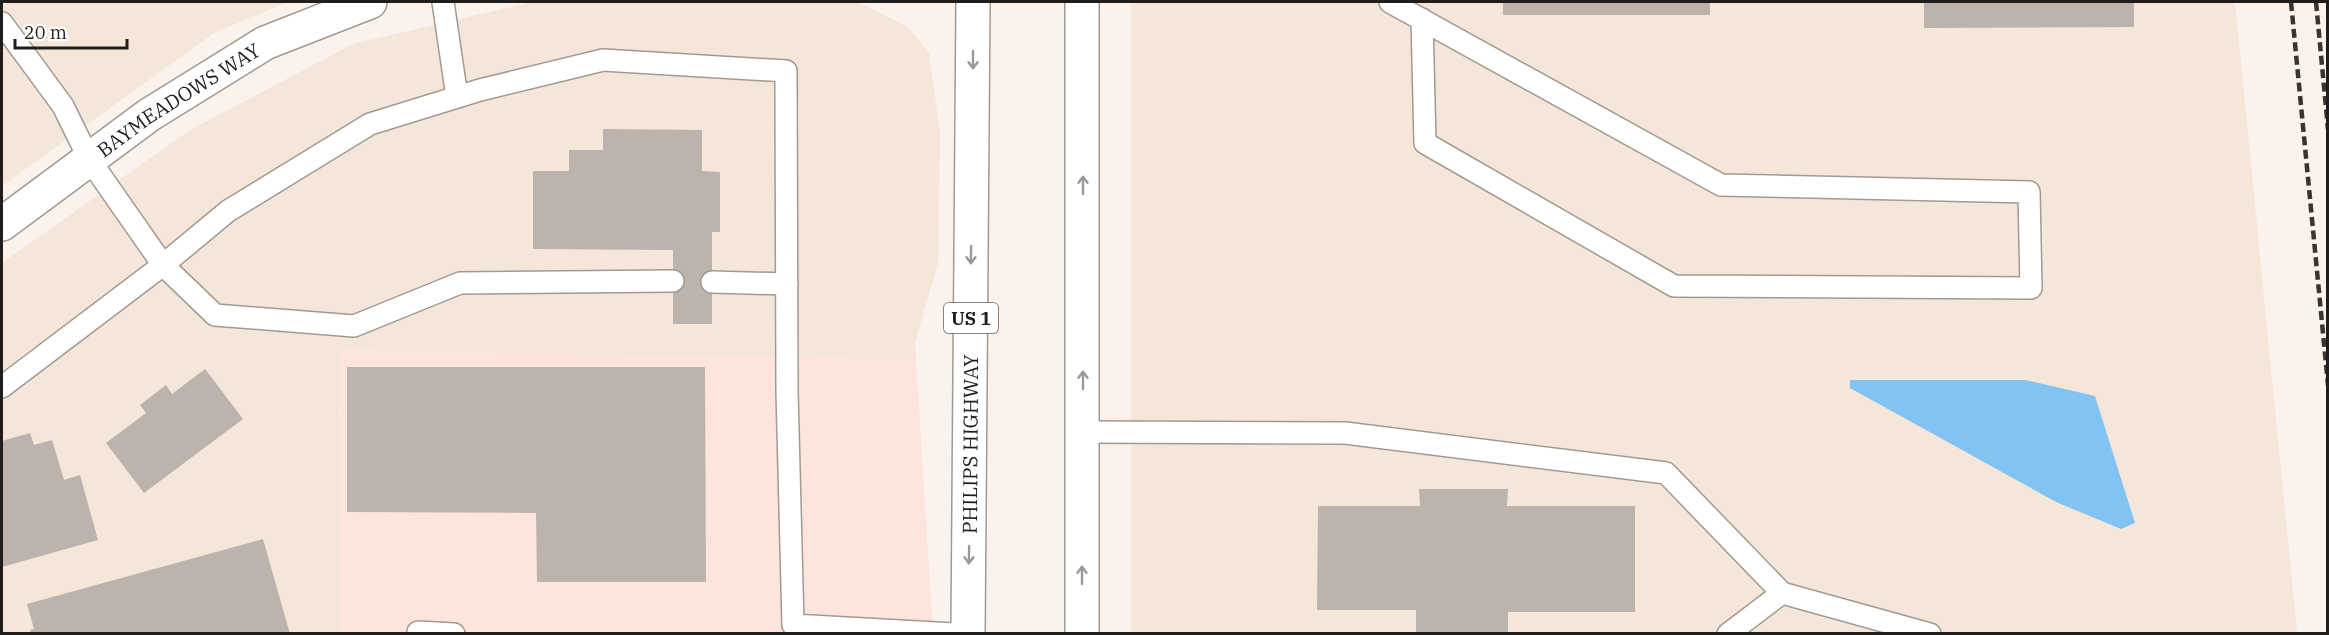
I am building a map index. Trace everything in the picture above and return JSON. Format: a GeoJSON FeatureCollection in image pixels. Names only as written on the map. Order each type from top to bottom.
{"type":"FeatureCollection","features":[{"type":"Feature","properties":{"kind":"main road","name":"BAYMEADOWS WAY"},"geometry":{"type":"LineString","coordinates":[[2,224],[149,115],[265,43],[370,2]]}},
{"type":"Feature","properties":{"kind":"main road","name":"PHILIPS HIGHWAY"},"geometry":{"type":"LineString","coordinates":[[968,633],[973,2]]}},
{"type":"Feature","properties":{"kind":"main road"},"geometry":{"type":"LineString","coordinates":[[1082,2],[1082,633]]}},
{"type":"Feature","properties":{"kind":"lane"},"geometry":{"type":"LineString","coordinates":[[443,2],[457,97]]}},
{"type":"Feature","properties":{"kind":"lane"},"geometry":{"type":"LineString","coordinates":[[1082,2],[1098,2]]}},
{"type":"Feature","properties":{"kind":"lane"},"geometry":{"type":"LineString","coordinates":[[1390,2],[1422,19],[1721,185],[2029,192],[2031,288],[1674,286],[1425,143],[1422,19]]}},
{"type":"Feature","properties":{"kind":"lane"},"geometry":{"type":"LineString","coordinates":[[2,23],[63,106],[89,159],[163,265],[215,315],[354,326],[460,283],[673,281]]}},
{"type":"Feature","properties":{"kind":"lane"},"geometry":{"type":"LineString","coordinates":[[2,387],[163,265],[228,211],[370,124],[457,97],[603,60],[786,71],[792,629],[954,633]]}},
{"type":"Feature","properties":{"kind":"lane"},"geometry":{"type":"LineString","coordinates":[[712,282],[787,284]]}},
{"type":"Feature","properties":{"kind":"lane"},"geometry":{"type":"LineString","coordinates":[[1083,432],[1345,433],[1666,473],[1782,593],[1930,633]]}},
{"type":"Feature","properties":{"kind":"lane"},"geometry":{"type":"LineString","coordinates":[[1728,633],[1782,593]]}},
{"type":"Feature","properties":{"kind":"lane"},"geometry":{"type":"LineString","coordinates":[[418,632],[454,633]]}},
{"type":"Feature","properties":{"kind":"shaded area"},"geometry":{"type":"Polygon","coordinates":[[[2,2],[288,2],[214,33],[2,186],[2,2]]]}},
{"type":"Feature","properties":{"kind":"shaded area"},"geometry":{"type":"Polygon","coordinates":[[[533,2],[858,2],[908,27],[929,53],[940,133],[938,263],[915,342],[916,360],[339,350],[341,633],[2,633],[2,263],[190,130],[353,44],[533,2]]]}},
{"type":"Feature","properties":{"kind":"shaded area"},"geometry":{"type":"Polygon","coordinates":[[[1131,2],[2235,2],[2297,633],[1131,634],[1131,2]]]}},
{"type":"Feature","properties":{"kind":"shaded area"},"geometry":{"type":"Polygon","coordinates":[[[339,350],[916,360],[933,633],[341,633],[339,350]]]}},
{"type":"Feature","properties":{"kind":"water"},"geometry":{"type":"Polygon","coordinates":[[[1850,380],[2025,380],[2095,396],[2135,523],[2121,529],[2056,502],[1850,388],[1850,380]]]}},
{"type":"Feature","properties":{"kind":"building"},"geometry":{"type":"Polygon","coordinates":[[[1503,2],[1710,2],[1710,15],[1503,15],[1503,2]]]}},
{"type":"Feature","properties":{"kind":"building"},"geometry":{"type":"Polygon","coordinates":[[[1924,2],[2134,2],[2134,27],[1924,28],[1924,2]]]}},
{"type":"Feature","properties":{"kind":"building"},"geometry":{"type":"Polygon","coordinates":[[[603,129],[702,130],[702,171],[720,172],[720,232],[712,232],[712,324],[673,324],[673,250],[533,249],[533,171],[569,171],[569,150],[603,150],[603,129]]]}},
{"type":"Feature","properties":{"kind":"building"},"geometry":{"type":"Polygon","coordinates":[[[347,367],[705,367],[706,582],[537,582],[536,513],[347,512],[347,367]]]}},
{"type":"Feature","properties":{"kind":"building"},"geometry":{"type":"Polygon","coordinates":[[[205,369],[243,419],[144,493],[106,443],[146,413],[140,405],[166,385],[172,394],[205,369]]]}},
{"type":"Feature","properties":{"kind":"building"},"geometry":{"type":"Polygon","coordinates":[[[30,433],[34,445],[52,440],[64,480],[80,475],[98,540],[2,567],[2,441],[30,433]]]}},
{"type":"Feature","properties":{"kind":"building"},"geometry":{"type":"Polygon","coordinates":[[[1419,489],[1508,489],[1507,506],[1635,506],[1635,612],[1508,612],[1508,634],[1416,634],[1416,610],[1317,610],[1318,506],[1420,506],[1419,489]]]}},
{"type":"Feature","properties":{"kind":"building"},"geometry":{"type":"Polygon","coordinates":[[[263,539],[290,634],[31,634],[30,630],[34,629],[27,604],[263,539]]]}},
{"type":"Feature","properties":{"kind":"railway"},"geometry":{"type":"LineString","coordinates":[[2291,2],[2328,385]]}},
{"type":"Feature","properties":{"kind":"railway"},"geometry":{"type":"LineString","coordinates":[[2316,2],[2328,129]]}}]}
